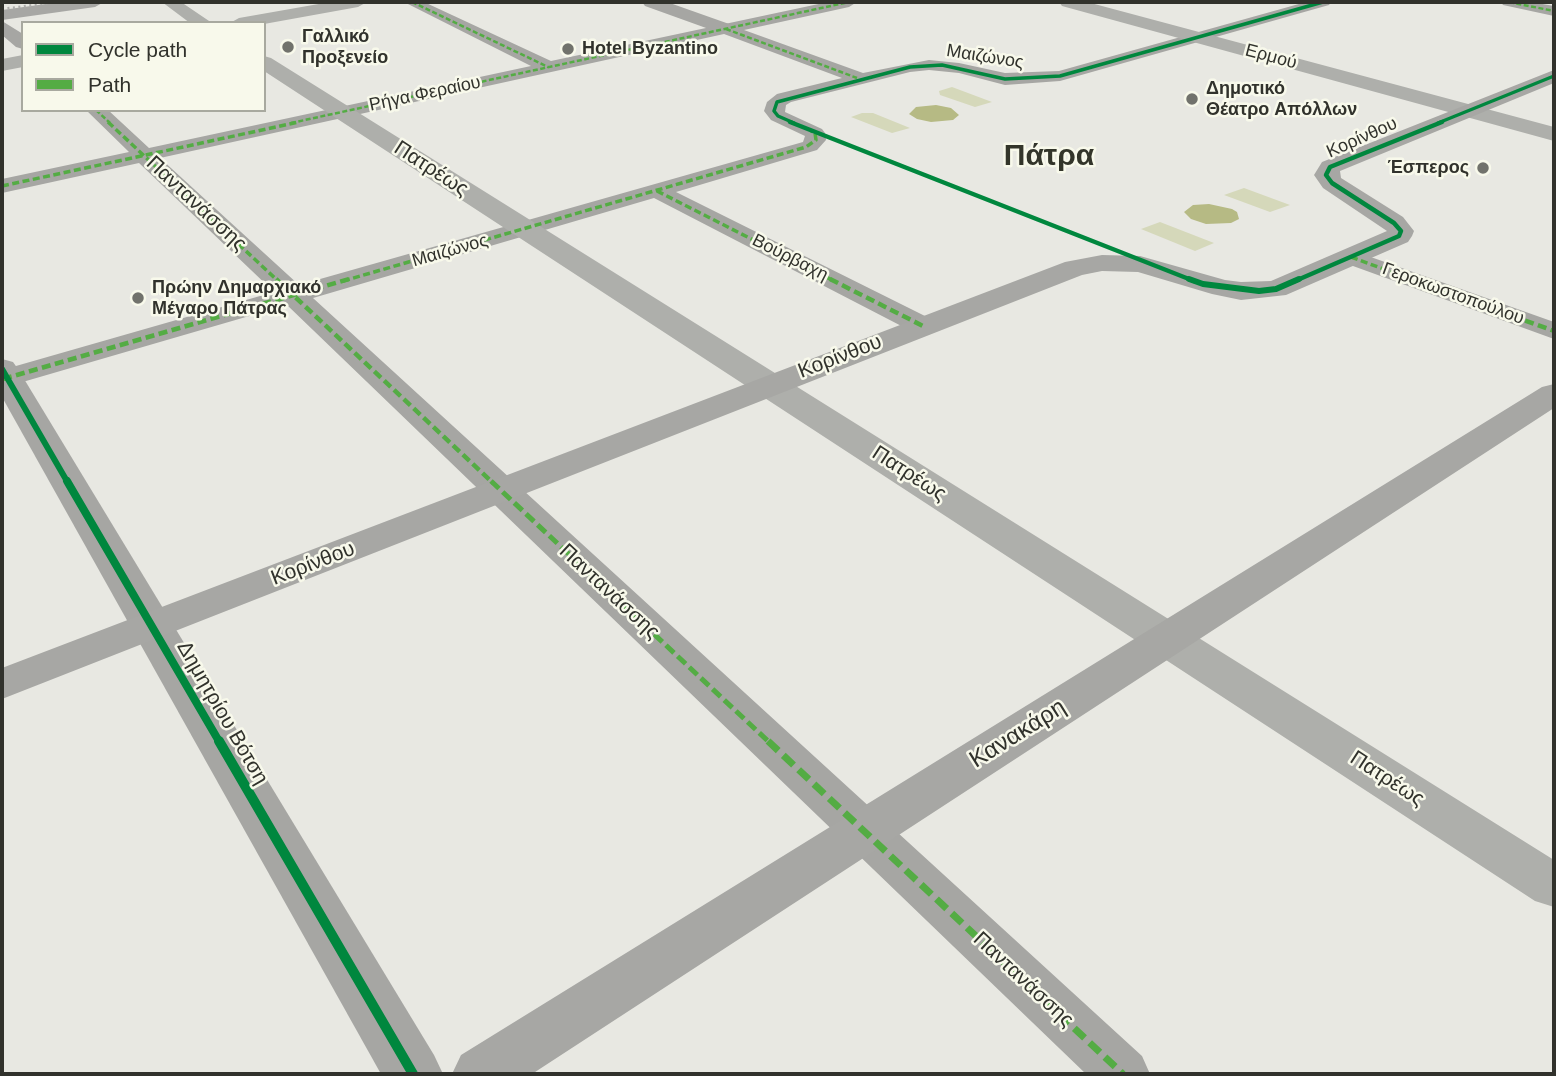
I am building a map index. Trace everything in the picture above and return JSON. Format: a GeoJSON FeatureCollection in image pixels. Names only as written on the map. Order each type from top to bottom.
{"type":"FeatureCollection","features":[{"type":"Feature","properties":{"kind":"main road"},"geometry":{"type":"LineString","coordinates":[[2,15],[95,2]]}},
{"type":"Feature","properties":{"kind":"main road"},"geometry":{"type":"LineString","coordinates":[[170,2],[200,21]]}},
{"type":"Feature","properties":{"kind":"main road"},"geometry":{"type":"LineString","coordinates":[[250,21],[358,2]]}},
{"type":"Feature","properties":{"kind":"main road","name":"Ερμού"},"geometry":{"type":"LineString","coordinates":[[1068,2],[1554,134]]}},
{"type":"Feature","properties":{"kind":"main road"},"geometry":{"type":"LineString","coordinates":[[2,65],[21,61]]}},
{"type":"Feature","properties":{"kind":"main road","name":"Πατρέως"},"geometry":{"type":"LineString","coordinates":[[266,63],[1554,886]]}},
{"type":"Feature","properties":{"kind":"main road","name":"Κορίνθου"},"geometry":{"type":"LineString","coordinates":[[2,684],[769,384],[1075,268],[1094,264],[1150,265],[1203,284],[1259,291],[1276,289],[1399,236],[1401,231],[1394,223],[1332,183],[1326,175],[1328,168],[1554,76]]}},
{"type":"Feature","properties":{"kind":"main road","name":"Κανακάρη"},"geometry":{"type":"LineString","coordinates":[[482,1074],[1554,394]]}},
{"type":"Feature","properties":{"kind":"street"},"geometry":{"type":"LineString","coordinates":[[412,2],[548,67]]}},
{"type":"Feature","properties":{"kind":"street"},"geometry":{"type":"LineString","coordinates":[[651,2],[859,78]]}},
{"type":"Feature","properties":{"kind":"street","name":"Ρήγα Φεραίου"},"geometry":{"type":"LineString","coordinates":[[2,186],[849,2]]}},
{"type":"Feature","properties":{"kind":"street","name":"Μαιζώνος"},"geometry":{"type":"LineString","coordinates":[[3,375],[526,229],[810,146],[816,140],[815,133],[778,116],[774,111],[777,102],[783,98],[859,78],[929,65],[959,68],[1005,79],[1039,79],[1067,74],[1324,2]]}},
{"type":"Feature","properties":{"kind":"street"},"geometry":{"type":"LineString","coordinates":[[1509,2],[1554,11]]}},
{"type":"Feature","properties":{"kind":"street"},"geometry":{"type":"LineString","coordinates":[[2,26],[21,41]]}},
{"type":"Feature","properties":{"kind":"street","name":"Παντανάσσης"},"geometry":{"type":"LineString","coordinates":[[98,112],[1122,1074]]}},
{"type":"Feature","properties":{"kind":"street","name":"Βούρβαχη"},"geometry":{"type":"LineString","coordinates":[[657,191],[923,326]]}},
{"type":"Feature","properties":{"kind":"street","name":"Γεροκωστοπούλου"},"geometry":{"type":"LineString","coordinates":[[1352,257],[1554,331]]}},
{"type":"Feature","properties":{"kind":"street","name":"Δημητρίου Βότση"},"geometry":{"type":"LineString","coordinates":[[3,375],[413,1074]]}},
{"type":"Feature","properties":{"kind":"shaded area"},"geometry":{"type":"Polygon","coordinates":[[[952,87],[992,102],[975,107],[940,95],[939,91],[952,87]]]}},
{"type":"Feature","properties":{"kind":"shaded area"},"geometry":{"type":"Polygon","coordinates":[[[936,105],[951,108],[959,115],[953,120],[931,122],[909,114],[916,107],[936,105]]]}},
{"type":"Feature","properties":{"kind":"shaded area"},"geometry":{"type":"Polygon","coordinates":[[[873,113],[910,128],[892,133],[851,117],[873,113]]]}},
{"type":"Feature","properties":{"kind":"shaded area"},"geometry":{"type":"Polygon","coordinates":[[[1244,188],[1290,205],[1270,212],[1224,195],[1244,188]]]}},
{"type":"Feature","properties":{"kind":"shaded area"},"geometry":{"type":"Polygon","coordinates":[[[1209,204],[1232,209],[1237,212],[1239,219],[1231,223],[1206,224],[1191,219],[1184,212],[1193,205],[1209,204]]]}},
{"type":"Feature","properties":{"kind":"shaded area"},"geometry":{"type":"Polygon","coordinates":[[[1160,222],[1214,243],[1195,251],[1141,229],[1160,222]]]}},
{"type":"Feature","properties":{"kind":"railway"},"geometry":{"type":"LineString","coordinates":[[2,9],[58,2]]}},
{"type":"Feature","properties":{"kind":"marked path"},"geometry":{"type":"LineString","coordinates":[[412,2],[548,67]]}},
{"type":"Feature","properties":{"kind":"marked path"},"geometry":{"type":"LineString","coordinates":[[2,186],[849,2]]}},
{"type":"Feature","properties":{"kind":"marked path"},"geometry":{"type":"LineString","coordinates":[[1509,2],[1554,11]]}},
{"type":"Feature","properties":{"kind":"marked path"},"geometry":{"type":"LineString","coordinates":[[726,29],[857,78]]}},
{"type":"Feature","properties":{"kind":"marked path"},"geometry":{"type":"LineString","coordinates":[[98,112],[1123,1074]]}},
{"type":"Feature","properties":{"kind":"marked path"},"geometry":{"type":"LineString","coordinates":[[3,379],[806,147],[816,140],[815,133],[811,131]]}},
{"type":"Feature","properties":{"kind":"marked path"},"geometry":{"type":"LineString","coordinates":[[657,191],[923,326]]}},
{"type":"Feature","properties":{"kind":"marked path"},"geometry":{"type":"LineString","coordinates":[[1351,257],[1554,331]]}},
{"type":"Feature","properties":{"kind":"cycle path"},"geometry":{"type":"LineString","coordinates":[[1323,2],[1060,76],[1005,79],[942,65],[910,67],[784,98],[777,102],[774,111],[778,116],[815,133],[1153,266],[1203,284],[1259,291],[1276,289],[1399,236],[1401,231],[1394,223],[1332,183],[1326,175],[1330,167],[1554,76]]}},
{"type":"Feature","properties":{"kind":"cycle path"},"geometry":{"type":"LineString","coordinates":[[2,369],[413,1074]]}},
{"type":"Feature","properties":{"kind":"place","name":"Γαλλικό Προξενείο"},"geometry":{"type":"Point","coordinates":[288,47]}},
{"type":"Feature","properties":{"kind":"place","name":"Hotel Byzantino"},"geometry":{"type":"Point","coordinates":[568,49]}},
{"type":"Feature","properties":{"kind":"place","name":"Δημοτικό Θέατρο Απόλλων"},"geometry":{"type":"Point","coordinates":[1192,99]}},
{"type":"Feature","properties":{"kind":"place","name":"Έσπερος"},"geometry":{"type":"Point","coordinates":[1483,168]}},
{"type":"Feature","properties":{"kind":"place","name":"Πρώην Δημαρχιακό Μέγαρο Πάτρας"},"geometry":{"type":"Point","coordinates":[138,298]}},
{"type":"Feature","properties":{"kind":"district","name":"Πάτρα"},"geometry":{"type":"Point","coordinates":[1049,157]}}]}
